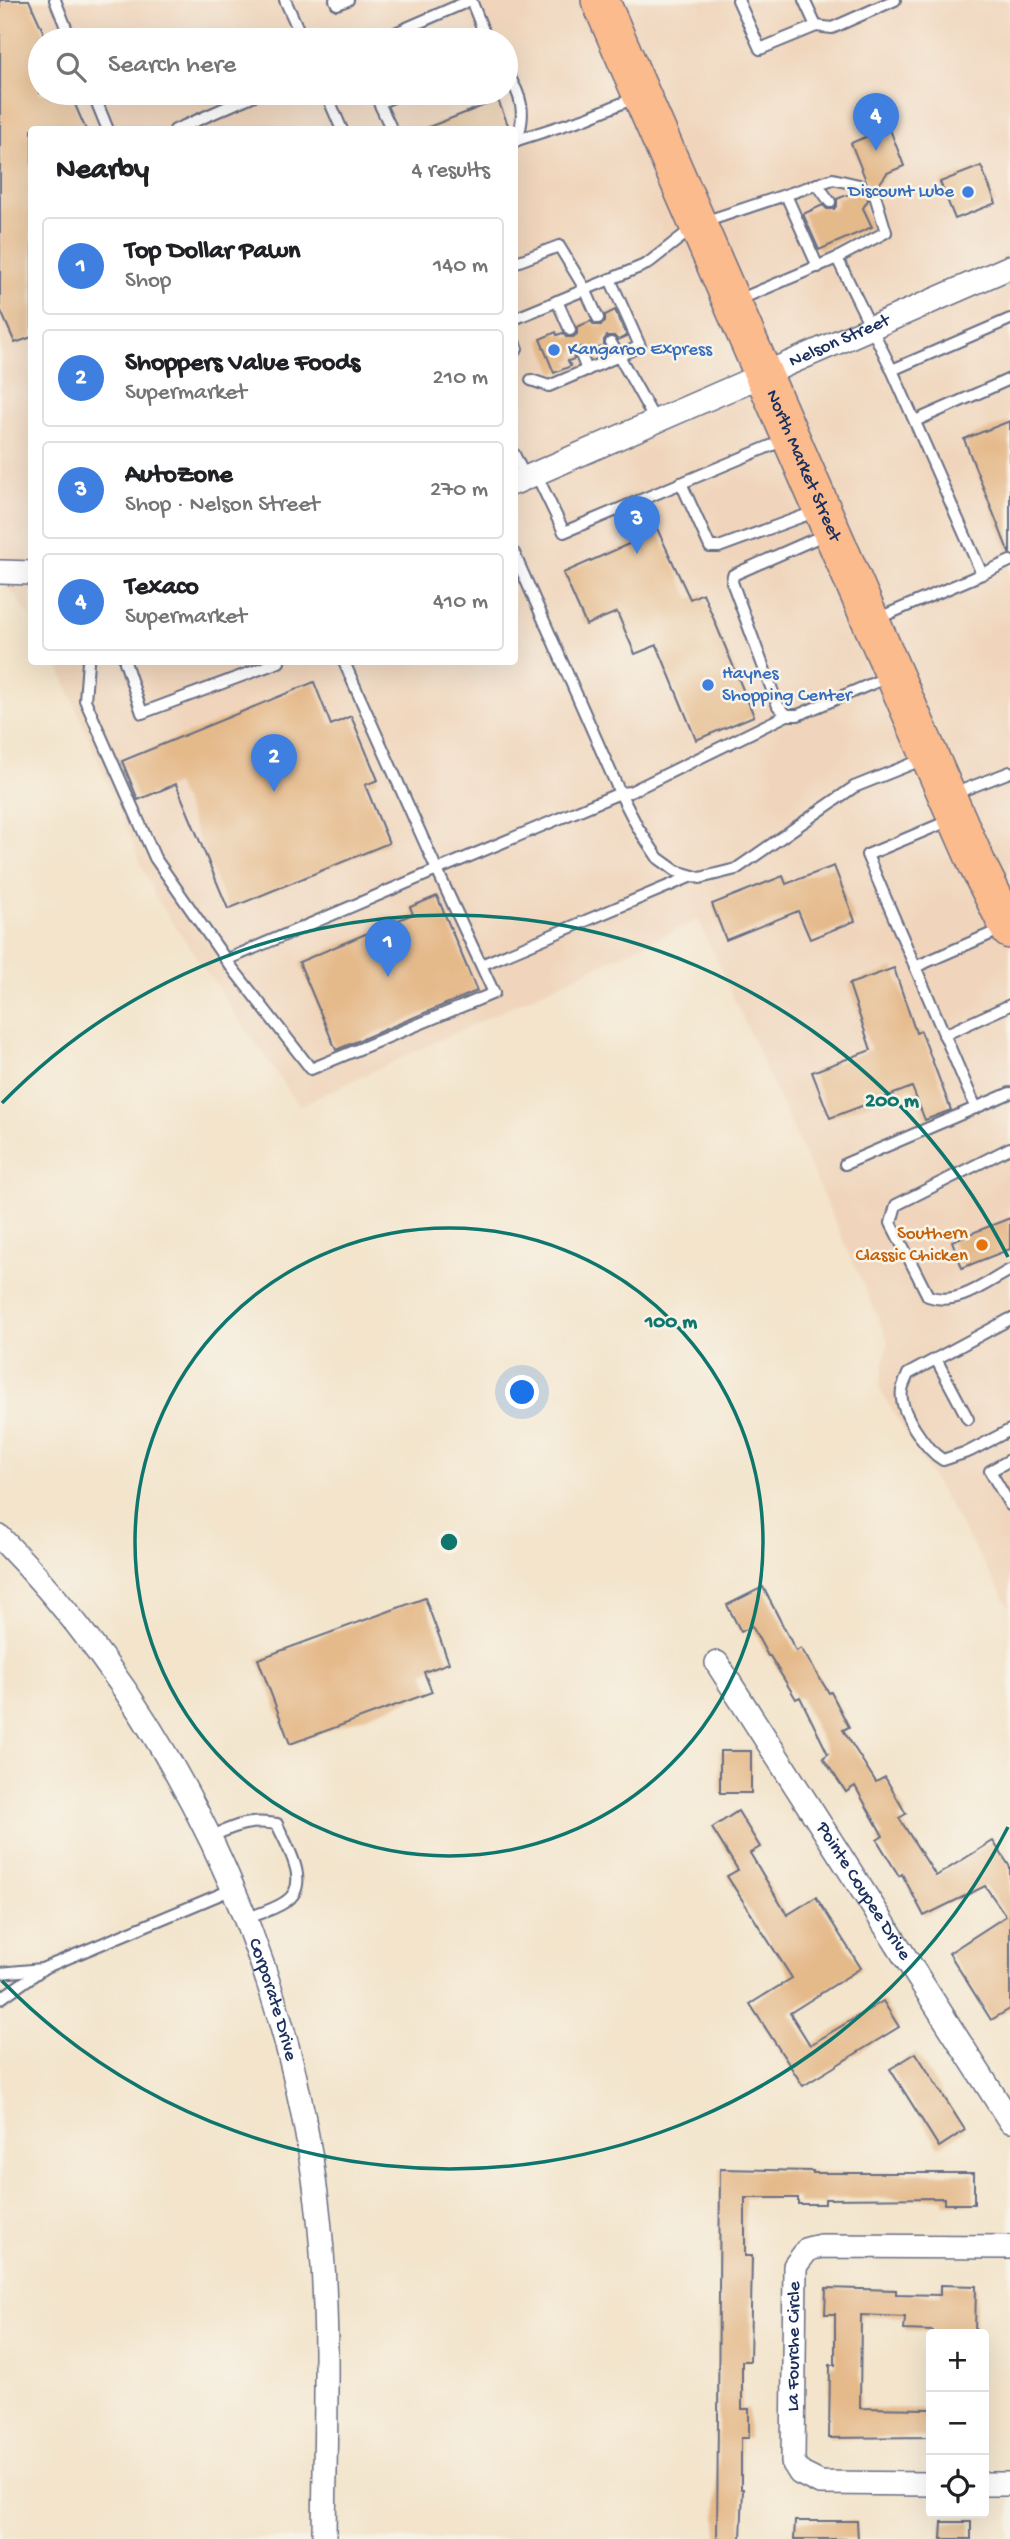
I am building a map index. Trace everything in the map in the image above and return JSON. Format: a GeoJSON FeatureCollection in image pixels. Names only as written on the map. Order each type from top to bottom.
{"type":"FeatureCollection","features":[{"type":"Feature","properties":{"kind":"main road","name":"North Market Street"},"geometry":{"type":"LineString","coordinates":[[600,0],[952,807],[1009,928]]}},
{"type":"Feature","properties":{"kind":"street","name":"Nelson Street"},"geometry":{"type":"LineString","coordinates":[[526,479],[1010,267]]}},
{"type":"Feature","properties":{"kind":"street"},"geometry":{"type":"LineString","coordinates":[[0,572],[28,573]]}},
{"type":"Feature","properties":{"kind":"street","name":"Corporate Drive"},"geometry":{"type":"LineString","coordinates":[[0,1537],[111,1670],[156,1737],[210,1837],[245,1919],[276,2007],[299,2095],[317,2200],[326,2306],[324,2539]]}},
{"type":"Feature","properties":{"kind":"street","name":"Pointe Coupee Drive"},"geometry":{"type":"LineString","coordinates":[[717,1662],[1010,2120]]}},
{"type":"Feature","properties":{"kind":"street","name":"La Fourche Circle"},"geometry":{"type":"LineString","coordinates":[[926,2484],[820,2483],[800,2473],[793,2462],[795,2266],[808,2249],[821,2246],[1010,2247]]}},
{"type":"Feature","properties":{"kind":"street"},"geometry":{"type":"LineString","coordinates":[[989,2484],[1010,2484]]}},
{"type":"Feature","properties":{"kind":"lane"},"geometry":{"type":"LineString","coordinates":[[55,0],[66,28]]}},
{"type":"Feature","properties":{"kind":"lane"},"geometry":{"type":"LineString","coordinates":[[285,0],[298,28]]}},
{"type":"Feature","properties":{"kind":"lane"},"geometry":{"type":"LineString","coordinates":[[335,0],[337,4],[348,0]]}},
{"type":"Feature","properties":{"kind":"lane"},"geometry":{"type":"LineString","coordinates":[[407,28],[471,0],[482,28]]}},
{"type":"Feature","properties":{"kind":"lane"},"geometry":{"type":"LineString","coordinates":[[738,0],[760,49],[816,26],[832,28],[895,0]]}},
{"type":"Feature","properties":{"kind":"lane"},"geometry":{"type":"LineString","coordinates":[[804,0],[816,26]]}},
{"type":"Feature","properties":{"kind":"lane"},"geometry":{"type":"LineString","coordinates":[[518,90],[523,106],[518,134]]}},
{"type":"Feature","properties":{"kind":"lane"},"geometry":{"type":"LineString","coordinates":[[518,140],[586,118],[641,95]]}},
{"type":"Feature","properties":{"kind":"lane"},"geometry":{"type":"LineString","coordinates":[[98,105],[106,126]]}},
{"type":"Feature","properties":{"kind":"lane"},"geometry":{"type":"LineString","coordinates":[[184,126],[232,105]]}},
{"type":"Feature","properties":{"kind":"lane"},"geometry":{"type":"LineString","coordinates":[[331,105],[340,126]]}},
{"type":"Feature","properties":{"kind":"lane"},"geometry":{"type":"LineString","coordinates":[[380,105],[390,126]]}},
{"type":"Feature","properties":{"kind":"lane"},"geometry":{"type":"LineString","coordinates":[[518,317],[647,264],[698,224],[833,179],[859,185]]}},
{"type":"Feature","properties":{"kind":"lane"},"geometry":{"type":"LineString","coordinates":[[817,184],[831,202]]}},
{"type":"Feature","properties":{"kind":"lane"},"geometry":{"type":"LineString","coordinates":[[732,302],[818,267],[886,232],[874,192]]}},
{"type":"Feature","properties":{"kind":"lane"},"geometry":{"type":"LineString","coordinates":[[786,195],[818,267]]}},
{"type":"Feature","properties":{"kind":"lane"},"geometry":{"type":"LineString","coordinates":[[848,238],[853,250]]}},
{"type":"Feature","properties":{"kind":"lane"},"geometry":{"type":"LineString","coordinates":[[518,261],[559,246],[585,289],[598,318]]}},
{"type":"Feature","properties":{"kind":"lane"},"geometry":{"type":"LineString","coordinates":[[836,258],[892,370],[982,574]]}},
{"type":"Feature","properties":{"kind":"lane"},"geometry":{"type":"LineString","coordinates":[[531,380],[549,386],[640,346],[610,279]]}},
{"type":"Feature","properties":{"kind":"lane"},"geometry":{"type":"LineString","coordinates":[[557,301],[570,330]]}},
{"type":"Feature","properties":{"kind":"lane"},"geometry":{"type":"LineString","coordinates":[[892,370],[1010,319]]}},
{"type":"Feature","properties":{"kind":"lane"},"geometry":{"type":"LineString","coordinates":[[611,343],[656,422]]}},
{"type":"Feature","properties":{"kind":"lane"},"geometry":{"type":"LineString","coordinates":[[581,355],[587,370]]}},
{"type":"Feature","properties":{"kind":"lane"},"geometry":{"type":"LineString","coordinates":[[915,421],[1010,379]]}},
{"type":"Feature","properties":{"kind":"lane"},"geometry":{"type":"LineString","coordinates":[[518,462],[526,479],[564,532],[791,437]]}},
{"type":"Feature","properties":{"kind":"lane"},"geometry":{"type":"LineString","coordinates":[[681,483],[710,547],[827,520]]}},
{"type":"Feature","properties":{"kind":"lane"},"geometry":{"type":"LineString","coordinates":[[787,715],[778,706],[732,582],[733,575],[827,520]]}},
{"type":"Feature","properties":{"kind":"lane"},"geometry":{"type":"LineString","coordinates":[[871,621],[1010,561]]}},
{"type":"Feature","properties":{"kind":"lane"},"geometry":{"type":"LineString","coordinates":[[518,562],[620,793],[638,828],[658,858],[676,871],[700,878],[736,869],[854,787],[930,757]]}},
{"type":"Feature","properties":{"kind":"lane"},"geometry":{"type":"LineString","coordinates":[[89,665],[85,701],[155,858],[226,960],[311,1069],[494,993],[345,665]]}},
{"type":"Feature","properties":{"kind":"lane"},"geometry":{"type":"LineString","coordinates":[[126,665],[142,713],[271,665]]}},
{"type":"Feature","properties":{"kind":"lane"},"geometry":{"type":"LineString","coordinates":[[226,960],[620,793],[630,792],[787,715],[798,715],[894,675]]}},
{"type":"Feature","properties":{"kind":"lane"},"geometry":{"type":"LineString","coordinates":[[975,1108],[867,855],[1010,772]]}},
{"type":"Feature","properties":{"kind":"lane"},"geometry":{"type":"LineString","coordinates":[[481,965],[692,876]]}},
{"type":"Feature","properties":{"kind":"lane"},"geometry":{"type":"LineString","coordinates":[[915,967],[1009,928]]}},
{"type":"Feature","properties":{"kind":"lane"},"geometry":{"type":"LineString","coordinates":[[944,1035],[1010,1005]]}},
{"type":"Feature","properties":{"kind":"lane"},"geometry":{"type":"LineString","coordinates":[[845,1164],[1010,1093]]}},
{"type":"Feature","properties":{"kind":"lane"},"geometry":{"type":"LineString","coordinates":[[1010,1147],[896,1205],[891,1223],[928,1296],[938,1300],[963,1296],[1010,1270]]}},
{"type":"Feature","properties":{"kind":"lane"},"geometry":{"type":"LineString","coordinates":[[1010,1319],[908,1374],[901,1392],[907,1415],[932,1454],[943,1460],[970,1451],[1010,1430]]}},
{"type":"Feature","properties":{"kind":"lane"},"geometry":{"type":"LineString","coordinates":[[936,1359],[968,1419]]}},
{"type":"Feature","properties":{"kind":"lane"},"geometry":{"type":"LineString","coordinates":[[1010,1460],[990,1471],[1010,1505]]}},
{"type":"Feature","properties":{"kind":"lane"},"geometry":{"type":"LineString","coordinates":[[210,1837],[237,1825],[257,1820],[277,1824],[300,1877],[296,1890],[288,1901],[245,1919]]}},
{"type":"Feature","properties":{"kind":"lane"},"geometry":{"type":"LineString","coordinates":[[0,1999],[44,1968],[233,1889]]}},
{"type":"Feature","properties":{"kind":"lane"},"geometry":{"type":"LineString","coordinates":[[0,1973],[44,1968]]}},
{"type":"Feature","properties":{"kind":"shaded area"},"geometry":{"type":"Polygon","coordinates":[[[0,0],[1010,0],[1010,1608],[879,1388],[888,1340],[698,919],[299,1106],[155,897],[58,665],[518,665],[518,126],[28,126],[28,614],[0,577],[0,0]]]}},
{"type":"Feature","properties":{"kind":"building"},"geometry":{"type":"Polygon","coordinates":[[[0,0],[29,0],[42,28],[28,28],[28,105],[75,105],[84,126],[28,126],[28,338],[15,343],[0,309],[0,0]]]}},
{"type":"Feature","properties":{"kind":"building"},"geometry":{"type":"Polygon","coordinates":[[[485,105],[500,105],[508,126],[431,126],[485,105]]]}},
{"type":"Feature","properties":{"kind":"building"},"geometry":{"type":"Polygon","coordinates":[[[889,127],[904,166],[887,173],[878,186],[871,185],[867,190],[868,200],[863,208],[872,227],[819,250],[803,214],[823,205],[827,209],[834,209],[837,199],[864,191],[867,183],[851,143],[889,127]]]}},
{"type":"Feature","properties":{"kind":"building","name":"Discount Lube"},"geometry":{"type":"Polygon","coordinates":[[[981,166],[996,203],[955,219],[940,182],[981,166]]]}},
{"type":"Feature","properties":{"kind":"building"},"geometry":{"type":"Polygon","coordinates":[[[615,310],[627,336],[618,340],[614,336],[607,336],[604,346],[588,352],[583,347],[577,348],[573,353],[574,359],[568,361],[571,366],[554,373],[540,339],[556,332],[557,335],[563,333],[566,337],[573,337],[577,334],[577,327],[591,321],[594,325],[601,325],[605,322],[605,315],[615,310]]]}},
{"type":"Feature","properties":{"kind":"building"},"geometry":{"type":"Polygon","coordinates":[[[1010,421],[1010,553],[1009,553],[964,439],[1010,421]]]}},
{"type":"Feature","properties":{"kind":"building"},"geometry":{"type":"Polygon","coordinates":[[[652,518],[690,599],[703,593],[754,716],[696,740],[657,645],[635,654],[617,612],[586,625],[563,573],[647,536],[652,518]]]}},
{"type":"Feature","properties":{"kind":"building"},"geometry":{"type":"Polygon","coordinates":[[[314,682],[331,725],[351,716],[378,780],[365,785],[389,843],[228,909],[176,784],[138,800],[122,761],[314,682]]]}},
{"type":"Feature","properties":{"kind":"building"},"geometry":{"type":"Polygon","coordinates":[[[834,866],[855,921],[810,939],[798,911],[726,940],[712,904],[783,876],[786,884],[834,866]]]}},
{"type":"Feature","properties":{"kind":"building"},"geometry":{"type":"Polygon","coordinates":[[[437,896],[477,991],[336,1050],[299,962],[413,914],[410,907],[437,896]]]}},
{"type":"Feature","properties":{"kind":"building"},"geometry":{"type":"Polygon","coordinates":[[[894,968],[916,1033],[921,1031],[951,1110],[925,1120],[912,1087],[830,1118],[812,1072],[871,1050],[849,984],[894,968]]]}},
{"type":"Feature","properties":{"kind":"building","name":"Southern Classic Chicken"},"geometry":{"type":"Polygon","coordinates":[[[1010,1218],[1010,1249],[962,1268],[952,1241],[1010,1218]]]}},
{"type":"Feature","properties":{"kind":"building"},"geometry":{"type":"Polygon","coordinates":[[[763,1587],[796,1651],[801,1648],[829,1693],[831,1692],[849,1727],[843,1730],[876,1782],[885,1777],[906,1814],[899,1818],[936,1876],[993,1841],[1010,1867],[1010,2009],[991,2020],[949,1953],[1006,1916],[985,1886],[924,1916],[902,1874],[899,1876],[877,1840],[883,1836],[855,1786],[846,1792],[823,1758],[828,1754],[800,1697],[796,1699],[752,1626],[741,1632],[727,1605],[763,1587]]]}},
{"type":"Feature","properties":{"kind":"building"},"geometry":{"type":"Polygon","coordinates":[[[425,1598],[449,1663],[424,1672],[432,1692],[290,1744],[258,1659],[425,1598]]]}},
{"type":"Feature","properties":{"kind":"building"},"geometry":{"type":"Polygon","coordinates":[[[720,1751],[751,1751],[751,1793],[720,1793],[720,1751]]]}},
{"type":"Feature","properties":{"kind":"building"},"geometry":{"type":"Polygon","coordinates":[[[738,1811],[760,1847],[750,1853],[787,1915],[816,1897],[861,1968],[790,2013],[810,2045],[883,2001],[899,2027],[803,2086],[750,2004],[792,1978],[727,1876],[738,1870],[712,1828],[738,1811]]]}},
{"type":"Feature","properties":{"kind":"building"},"geometry":{"type":"Polygon","coordinates":[[[916,2053],[965,2130],[939,2147],[890,2069],[916,2053]]]}},
{"type":"Feature","properties":{"kind":"building"},"geometry":{"type":"Polygon","coordinates":[[[720,2169],[813,2173],[974,2173],[974,2204],[944,2204],[944,2198],[825,2199],[825,2204],[798,2204],[798,2198],[745,2198],[745,2256],[752,2256],[750,2361],[742,2361],[742,2409],[749,2409],[749,2438],[741,2438],[741,2539],[717,2539],[720,2169]]]}},
{"type":"Feature","properties":{"kind":"building"},"geometry":{"type":"Polygon","coordinates":[[[940,2285],[976,2286],[975,2329],[904,2330],[905,2317],[861,2315],[860,2408],[926,2409],[926,2437],[829,2438],[830,2365],[835,2365],[835,2314],[825,2314],[826,2288],[896,2290],[896,2294],[940,2295],[940,2285]]]}},
{"type":"Feature","properties":{"kind":"building"},"geometry":{"type":"Polygon","coordinates":[[[795,2521],[857,2521],[858,2539],[794,2539],[795,2521]]]}},
{"type":"Feature","properties":{"kind":"building"},"geometry":{"type":"Polygon","coordinates":[[[942,2522],[971,2522],[971,2539],[941,2539],[942,2522]]]}},
{"type":"Feature","properties":{"kind":"place","name":"Texaco"},"geometry":{"type":"Point","coordinates":[876,151]}},
{"type":"Feature","properties":{"kind":"place","name":"Discount Lube"},"geometry":{"type":"Point","coordinates":[968,192]}},
{"type":"Feature","properties":{"kind":"place","name":"Kangaroo Express"},"geometry":{"type":"Point","coordinates":[554,350]}},
{"type":"Feature","properties":{"kind":"place","name":"AutoZone"},"geometry":{"type":"Point","coordinates":[637,554]}},
{"type":"Feature","properties":{"kind":"place","name":"Haynes Shopping Center"},"geometry":{"type":"Point","coordinates":[708,685]}},
{"type":"Feature","properties":{"kind":"place","name":"Shoppers Value Foods"},"geometry":{"type":"Point","coordinates":[274,792]}},
{"type":"Feature","properties":{"kind":"place","name":"Top Dollar Pawn"},"geometry":{"type":"Point","coordinates":[388,977]}},
{"type":"Feature","properties":{"kind":"place","name":"Southern Classic Chicken"},"geometry":{"type":"Point","coordinates":[982,1245]}}]}
